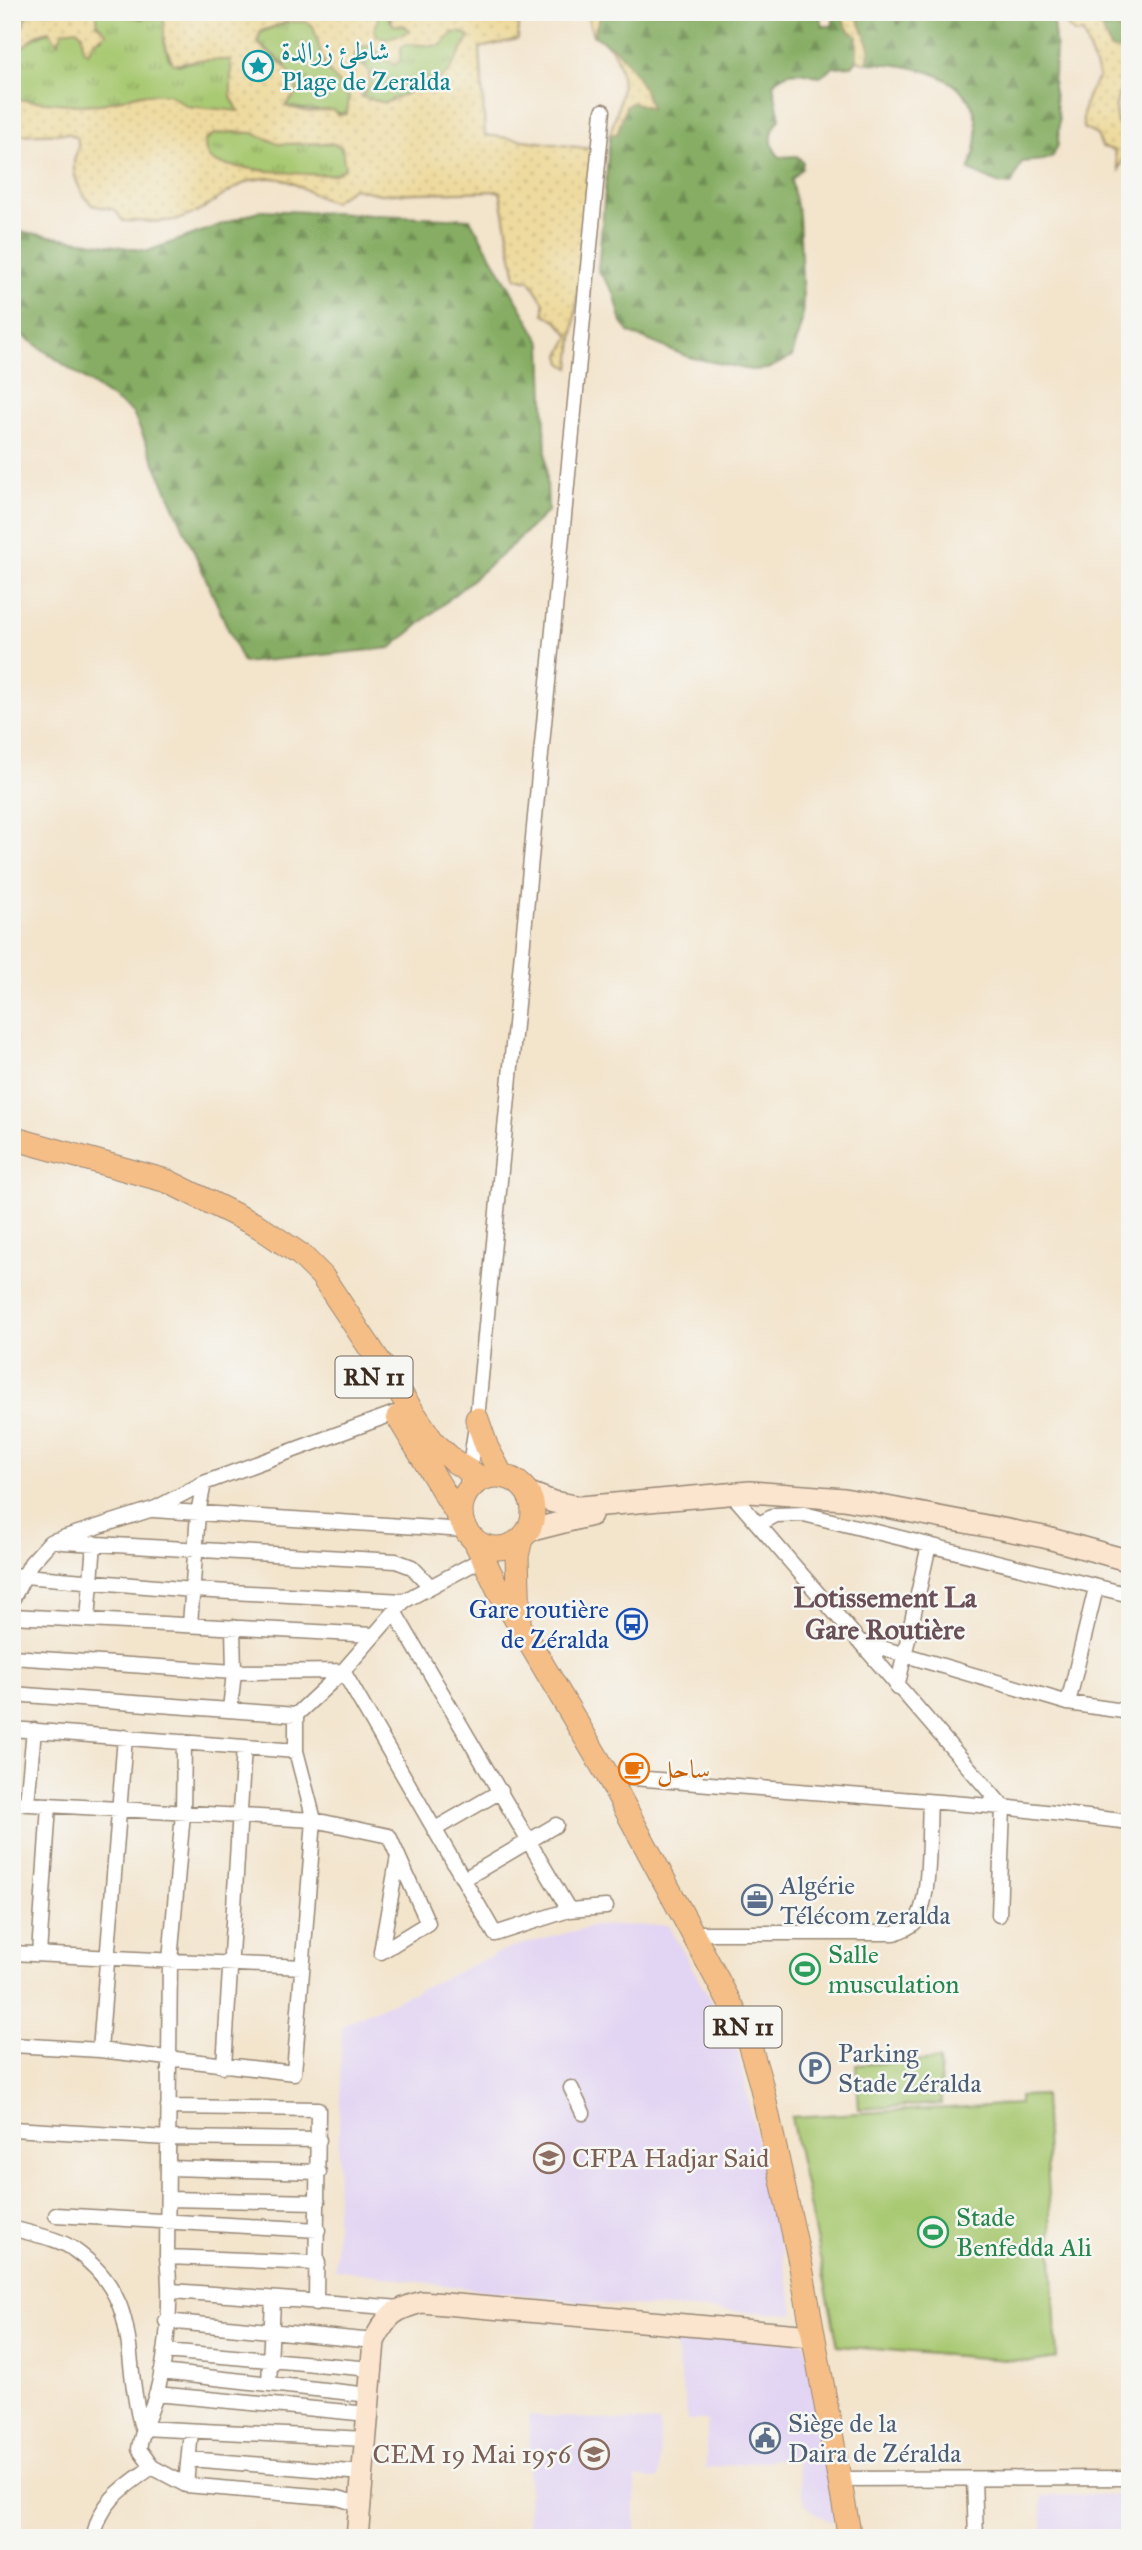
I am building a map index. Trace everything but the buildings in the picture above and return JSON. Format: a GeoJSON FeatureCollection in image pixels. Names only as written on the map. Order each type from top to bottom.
{"type":"FeatureCollection","features":[{"type":"Feature","properties":{"kind":"main road","name":"RN 11"},"geometry":{"type":"LineString","coordinates":[[12,1139],[167,1181],[239,1214],[276,1239],[328,1299],[471,1537],[608,1776],[746,2033],[761,2084],[802,2267],[812,2336],[850,2538]]}},
{"type":"Feature","properties":{"kind":"main road"},"geometry":{"type":"LineString","coordinates":[[276,1239],[302,1255],[322,1276],[387,1378],[444,1453],[480,1480],[512,1478],[527,1492],[565,1505],[589,1507],[726,1493],[844,1499],[1044,1536],[1130,1561]]}},
{"type":"Feature","properties":{"kind":"main road"},"geometry":{"type":"LineString","coordinates":[[444,1453],[461,1446],[476,1426],[486,1448],[480,1480],[462,1502],[471,1537],[492,1548],[503,1548],[524,1535],[582,1516],[737,1500],[770,1494]]}},
{"type":"Feature","properties":{"kind":"main road"},"geometry":{"type":"LineString","coordinates":[[519,1621],[517,1556],[533,1511],[527,1492]]}},
{"type":"Feature","properties":{"kind":"main road"},"geometry":{"type":"LineString","coordinates":[[357,2527],[374,2341],[386,2317],[401,2308],[422,2302],[812,2336]]}},
{"type":"Feature","properties":{"kind":"street"},"geometry":{"type":"LineString","coordinates":[[480,1480],[476,1426],[603,111]]}},
{"type":"Feature","properties":{"kind":"street"},"geometry":{"type":"LineString","coordinates":[[12,1600],[18,1576],[50,1542],[149,1510],[204,1483],[395,1413]]}},
{"type":"Feature","properties":{"kind":"street"},"geometry":{"type":"LineString","coordinates":[[190,1625],[198,1513],[204,1483]]}},
{"type":"Feature","properties":{"kind":"street"},"geometry":{"type":"LineString","coordinates":[[737,1500],[897,1688],[1003,1807],[999,1916]]}},
{"type":"Feature","properties":{"kind":"street"},"geometry":{"type":"LineString","coordinates":[[149,1510],[471,1537]]}},
{"type":"Feature","properties":{"kind":"street"},"geometry":{"type":"LineString","coordinates":[[758,1524],[776,1515],[804,1514],[1130,1595]]}},
{"type":"Feature","properties":{"kind":"street"},"geometry":{"type":"LineString","coordinates":[[12,1694],[296,1714],[343,1671],[399,1607],[429,1585],[471,1537]]}},
{"type":"Feature","properties":{"kind":"street"},"geometry":{"type":"LineString","coordinates":[[50,1542],[396,1561],[419,1572],[429,1585]]}},
{"type":"Feature","properties":{"kind":"street"},"geometry":{"type":"LineString","coordinates":[[88,1620],[94,1543]]}},
{"type":"Feature","properties":{"kind":"street"},"geometry":{"type":"LineString","coordinates":[[897,1688],[929,1545]]}},
{"type":"Feature","properties":{"kind":"street"},"geometry":{"type":"LineString","coordinates":[[18,1576],[399,1607]]}},
{"type":"Feature","properties":{"kind":"street"},"geometry":{"type":"LineString","coordinates":[[1068,1703],[1096,1588]]}},
{"type":"Feature","properties":{"kind":"street"},"geometry":{"type":"LineString","coordinates":[[399,1607],[569,1910]]}},
{"type":"Feature","properties":{"kind":"street"},"geometry":{"type":"LineString","coordinates":[[12,1616],[373,1635]]}},
{"type":"Feature","properties":{"kind":"street"},"geometry":{"type":"LineString","coordinates":[[230,1710],[234,1672],[233,1628]]}},
{"type":"Feature","properties":{"kind":"street"},"geometry":{"type":"LineString","coordinates":[[857,1640],[1068,1703],[1130,1712]]}},
{"type":"Feature","properties":{"kind":"street"},"geometry":{"type":"LineString","coordinates":[[12,1657],[234,1672],[343,1671]]}},
{"type":"Feature","properties":{"kind":"street"},"geometry":{"type":"LineString","coordinates":[[343,1671],[495,1934],[569,1910],[606,1908]]}},
{"type":"Feature","properties":{"kind":"street"},"geometry":{"type":"LineString","coordinates":[[12,2045],[100,2050],[294,2073],[314,1820],[296,1751],[296,1714]]}},
{"type":"Feature","properties":{"kind":"street"},"geometry":{"type":"LineString","coordinates":[[12,1729],[296,1751]]}},
{"type":"Feature","properties":{"kind":"street"},"geometry":{"type":"LineString","coordinates":[[27,1804],[34,1730]]}},
{"type":"Feature","properties":{"kind":"street"},"geometry":{"type":"LineString","coordinates":[[100,2050],[125,1737]]}},
{"type":"Feature","properties":{"kind":"street"},"geometry":{"type":"LineString","coordinates":[[184,1742],[183,1813],[170,1961],[167,2257],[172,2291],[161,2372],[156,2394],[142,2428],[139,2449],[152,2467],[186,2485],[338,2498],[357,2527]]}},
{"type":"Feature","properties":{"kind":"street"},"geometry":{"type":"LineString","coordinates":[[225,2066],[244,1746]]}},
{"type":"Feature","properties":{"kind":"street"},"geometry":{"type":"LineString","coordinates":[[608,1776],[1003,1807],[1130,1822]]}},
{"type":"Feature","properties":{"kind":"street"},"geometry":{"type":"LineString","coordinates":[[435,1829],[501,1790]]}},
{"type":"Feature","properties":{"kind":"street"},"geometry":{"type":"LineString","coordinates":[[692,1934],[895,1933],[908,1927],[915,1922],[924,1903],[930,1802]]}},
{"type":"Feature","properties":{"kind":"street"},"geometry":{"type":"LineString","coordinates":[[12,1803],[240,1818],[314,1820],[389,1836],[398,1856],[428,1923],[381,1952],[398,1856]]}},
{"type":"Feature","properties":{"kind":"street"},"geometry":{"type":"LineString","coordinates":[[39,1954],[49,1805]]}},
{"type":"Feature","properties":{"kind":"street"},"geometry":{"type":"LineString","coordinates":[[464,1879],[556,1825]]}},
{"type":"Feature","properties":{"kind":"street"},"geometry":{"type":"LineString","coordinates":[[12,1953],[231,1966],[302,1967]]}},
{"type":"Feature","properties":{"kind":"street"},"geometry":{"type":"LineString","coordinates":[[571,2088],[583,2113]]}},
{"type":"Feature","properties":{"kind":"street"},"geometry":{"type":"LineString","coordinates":[[168,2107],[318,2109],[316,2303]]}},
{"type":"Feature","properties":{"kind":"street"},"geometry":{"type":"LineString","coordinates":[[12,2129],[168,2138],[318,2140]]}},
{"type":"Feature","properties":{"kind":"street"},"geometry":{"type":"LineString","coordinates":[[168,2168],[318,2172]]}},
{"type":"Feature","properties":{"kind":"street"},"geometry":{"type":"LineString","coordinates":[[168,2199],[318,2202]]}},
{"type":"Feature","properties":{"kind":"street"},"geometry":{"type":"LineString","coordinates":[[56,2215],[318,2230]]}},
{"type":"Feature","properties":{"kind":"street"},"geometry":{"type":"LineString","coordinates":[[12,2228],[72,2248],[100,2274],[122,2306],[134,2401],[142,2428]]}},
{"type":"Feature","properties":{"kind":"street"},"geometry":{"type":"LineString","coordinates":[[167,2257],[318,2263]]}},
{"type":"Feature","properties":{"kind":"street"},"geometry":{"type":"LineString","coordinates":[[172,2291],[273,2301],[401,2308]]}},
{"type":"Feature","properties":{"kind":"street"},"geometry":{"type":"LineString","coordinates":[[269,2384],[273,2301]]}},
{"type":"Feature","properties":{"kind":"street"},"geometry":{"type":"LineString","coordinates":[[166,2321],[374,2341]]}},
{"type":"Feature","properties":{"kind":"street"},"geometry":{"type":"LineString","coordinates":[[165,2351],[372,2369]]}},
{"type":"Feature","properties":{"kind":"street"},"geometry":{"type":"LineString","coordinates":[[161,2372],[269,2384],[369,2404]]}},
{"type":"Feature","properties":{"kind":"street"},"geometry":{"type":"LineString","coordinates":[[156,2394],[369,2404]]}},
{"type":"Feature","properties":{"kind":"street"},"geometry":{"type":"LineString","coordinates":[[142,2428],[366,2439]]}},
{"type":"Feature","properties":{"kind":"street"},"geometry":{"type":"LineString","coordinates":[[186,2485],[191,2431]]}},
{"type":"Feature","properties":{"kind":"street"},"geometry":{"type":"LineString","coordinates":[[189,2459],[363,2473]]}},
{"type":"Feature","properties":{"kind":"street"},"geometry":{"type":"LineString","coordinates":[[94,2538],[95,2522],[118,2491],[152,2467]]}},
{"type":"Feature","properties":{"kind":"street"},"geometry":{"type":"LineString","coordinates":[[840,2479],[1130,2478]]}},
{"type":"Feature","properties":{"kind":"street"},"geometry":{"type":"LineString","coordinates":[[974,2479],[976,2538]]}},
{"type":"Feature","properties":{"kind":"shaded area","name":"CFPA Hadjar Said"},"geometry":{"type":"Polygon","coordinates":[[[668,1925],[737,2047],[795,2314],[611,2305],[335,2269],[342,2025],[509,1948],[595,1926],[668,1925]]]}},
{"type":"Feature","properties":{"kind":"shaded area","name":"Siège de la Daira de Zéralda"},"geometry":{"type":"Polygon","coordinates":[[[682,2336],[805,2342],[838,2514],[831,2522],[804,2505],[796,2457],[706,2468],[707,2420],[688,2420],[675,2345],[682,2336]]]}},
{"type":"Feature","properties":{"kind":"shaded area","name":"CEM 19 Mai 1956"},"geometry":{"type":"Polygon","coordinates":[[[529,2415],[660,2423],[659,2479],[635,2478],[635,2538],[528,2538],[529,2415]]]}},
{"type":"Feature","properties":{"kind":"shaded area"},"geometry":{"type":"Polygon","coordinates":[[[1130,2494],[1130,2538],[1042,2538],[1042,2496],[1130,2494]]]}},
{"type":"Feature","properties":{"kind":"green space"},"geometry":{"type":"Polygon","coordinates":[[[29,12],[20,31],[18,45],[24,45],[49,32],[77,29],[82,34],[83,49],[88,53],[93,41],[102,38],[97,24],[97,12],[122,12],[141,19],[159,14],[164,16],[164,41],[169,59],[178,65],[199,60],[231,60],[231,97],[239,112],[187,106],[168,94],[142,94],[102,104],[79,105],[12,99],[12,20],[29,12]]]}},
{"type":"Feature","properties":{"kind":"green space"},"geometry":{"type":"Polygon","coordinates":[[[376,12],[389,12],[389,20],[406,26],[410,32],[386,39],[378,37],[374,30],[378,21],[376,12]]]}},
{"type":"Feature","properties":{"kind":"green space"},"geometry":{"type":"Polygon","coordinates":[[[602,12],[818,12],[823,26],[832,26],[835,12],[840,12],[847,28],[857,36],[857,60],[852,66],[834,67],[820,77],[801,72],[789,73],[773,84],[780,119],[772,133],[772,143],[780,157],[797,156],[803,162],[802,168],[791,180],[799,215],[803,298],[802,320],[792,357],[767,369],[751,370],[688,357],[630,333],[622,323],[614,293],[598,270],[610,134],[617,133],[626,106],[633,102],[650,108],[641,85],[629,66],[613,49],[593,35],[602,12]]]}},
{"type":"Feature","properties":{"kind":"green space"},"geometry":{"type":"Polygon","coordinates":[[[855,12],[896,12],[898,24],[908,12],[1052,12],[1056,51],[1053,87],[1059,120],[1058,145],[1053,156],[1044,160],[1022,162],[1011,185],[1000,184],[969,170],[976,142],[976,119],[969,100],[956,86],[938,76],[917,69],[867,63],[870,47],[855,12]]]}},
{"type":"Feature","properties":{"kind":"green space"},"geometry":{"type":"Polygon","coordinates":[[[1091,12],[1108,12],[1130,46],[1124,50],[1111,50],[1103,30],[1091,21],[1091,12]]]}},
{"type":"Feature","properties":{"kind":"green space"},"geometry":{"type":"Polygon","coordinates":[[[287,22],[307,22],[313,26],[325,66],[349,97],[347,114],[285,106],[292,99],[285,65],[257,42],[261,32],[287,22]]]}},
{"type":"Feature","properties":{"kind":"green space"},"geometry":{"type":"Polygon","coordinates":[[[461,32],[470,37],[448,74],[385,103],[360,97],[366,67],[354,56],[357,48],[370,45],[394,64],[400,61],[401,47],[407,44],[440,46],[453,33],[461,32]]]}},
{"type":"Feature","properties":{"kind":"green space"},"geometry":{"type":"Polygon","coordinates":[[[253,133],[280,144],[331,143],[342,147],[346,159],[345,169],[327,175],[292,173],[250,169],[211,160],[205,141],[214,134],[253,133]]]}},
{"type":"Feature","properties":{"kind":"green space"},"geometry":{"type":"Polygon","coordinates":[[[261,210],[470,219],[542,344],[548,511],[505,552],[391,648],[243,663],[133,413],[12,328],[12,234],[23,232],[148,251],[261,210]]]}},
{"type":"Feature","properties":{"kind":"green space"},"geometry":{"type":"Polygon","coordinates":[[[939,2060],[942,2104],[859,2109],[856,2065],[939,2060]]]}},
{"type":"Feature","properties":{"kind":"green space","name":"Stade Benfedda Ali"},"geometry":{"type":"Polygon","coordinates":[[[1044,2095],[1057,2358],[1031,2362],[838,2346],[791,2117],[1020,2104],[1020,2096],[1044,2095]]]}},
{"type":"Feature","properties":{"kind":"sand"},"geometry":{"type":"Polygon","coordinates":[[[29,12],[97,12],[97,24],[107,33],[93,42],[88,53],[83,49],[82,34],[77,29],[63,31],[58,43],[49,31],[38,34],[24,46],[18,45],[20,31],[29,12]]]}},
{"type":"Feature","properties":{"kind":"sand"},"geometry":{"type":"Polygon","coordinates":[[[122,12],[376,12],[378,21],[374,30],[378,37],[386,39],[410,32],[406,26],[393,25],[389,12],[457,12],[462,17],[473,12],[518,12],[518,39],[480,48],[485,135],[592,149],[570,368],[562,363],[560,355],[570,336],[556,320],[544,314],[544,303],[530,281],[516,278],[500,191],[380,194],[353,188],[333,202],[287,181],[269,178],[249,181],[197,212],[170,221],[123,221],[115,210],[92,205],[75,176],[77,138],[68,133],[12,135],[12,99],[79,105],[102,104],[142,94],[168,94],[187,106],[239,111],[231,97],[231,60],[199,60],[173,64],[164,41],[164,16],[159,14],[160,19],[124,16],[122,12]],[[287,22],[261,31],[257,42],[288,70],[295,84],[297,93],[285,106],[308,112],[333,110],[338,115],[347,114],[349,97],[325,66],[313,26],[307,22],[287,22]],[[461,32],[453,33],[440,46],[407,44],[401,47],[400,61],[394,65],[370,45],[357,48],[354,56],[370,72],[369,85],[361,97],[385,103],[441,78],[448,73],[470,37],[461,32]],[[253,133],[214,134],[205,140],[205,149],[209,158],[218,163],[250,169],[312,174],[336,174],[345,169],[342,147],[331,143],[280,144],[253,133]]]}},
{"type":"Feature","properties":{"kind":"sand"},"geometry":{"type":"Polygon","coordinates":[[[586,12],[602,12],[593,35],[586,12]]]}},
{"type":"Feature","properties":{"kind":"sand"},"geometry":{"type":"Polygon","coordinates":[[[840,12],[855,12],[870,47],[867,63],[857,60],[857,36],[847,28],[840,12]]]}},
{"type":"Feature","properties":{"kind":"sand"},"geometry":{"type":"Polygon","coordinates":[[[1053,12],[1091,12],[1091,21],[1103,30],[1110,49],[1124,50],[1130,45],[1130,98],[1121,90],[1115,111],[1118,124],[1130,142],[1130,151],[1126,151],[1119,170],[1114,150],[1102,147],[1097,135],[1083,128],[1086,101],[1099,77],[1083,33],[1075,34],[1053,12]]]}},
{"type":"Feature","properties":{"kind":"sand"},"geometry":{"type":"Polygon","coordinates":[[[1108,12],[1130,12],[1130,45],[1108,12]]]}},
{"type":"Feature","properties":{"kind":"sand"},"geometry":{"type":"Polygon","coordinates":[[[609,44],[623,57],[634,73],[651,108],[633,102],[626,106],[617,134],[610,134],[622,88],[620,68],[609,44]]]}},
{"type":"Feature","properties":{"kind":"place","name":"شاطئ زرالدة Plage de Zeralda"},"geometry":{"type":"Point","coordinates":[258,66]}},
{"type":"Feature","properties":{"kind":"place","name":"Gare routière de Zéralda"},"geometry":{"type":"Point","coordinates":[632,1624]}},
{"type":"Feature","properties":{"kind":"place","name":"ساحل"},"geometry":{"type":"Point","coordinates":[634,1769]}},
{"type":"Feature","properties":{"kind":"place","name":"Algérie Télécom zeralda"},"geometry":{"type":"Point","coordinates":[757,1900]}},
{"type":"Feature","properties":{"kind":"place","name":"Salle musculation"},"geometry":{"type":"Point","coordinates":[805,1969]}},
{"type":"Feature","properties":{"kind":"place","name":"Parking Stade Zéralda"},"geometry":{"type":"Point","coordinates":[815,2068]}},
{"type":"Feature","properties":{"kind":"place","name":"CFPA Hadjar Said"},"geometry":{"type":"Point","coordinates":[549,2158]}},
{"type":"Feature","properties":{"kind":"place","name":"Stade Benfedda Ali"},"geometry":{"type":"Point","coordinates":[933,2232]}},
{"type":"Feature","properties":{"kind":"place","name":"Siège de la Daira de Zéralda"},"geometry":{"type":"Point","coordinates":[765,2438]}},
{"type":"Feature","properties":{"kind":"place","name":"CEM 19 Mai 1956"},"geometry":{"type":"Point","coordinates":[594,2454]}},
{"type":"Feature","properties":{"kind":"district","name":"Lotissement La Gare Routière"},"geometry":{"type":"Point","coordinates":[885,1613]}}]}
